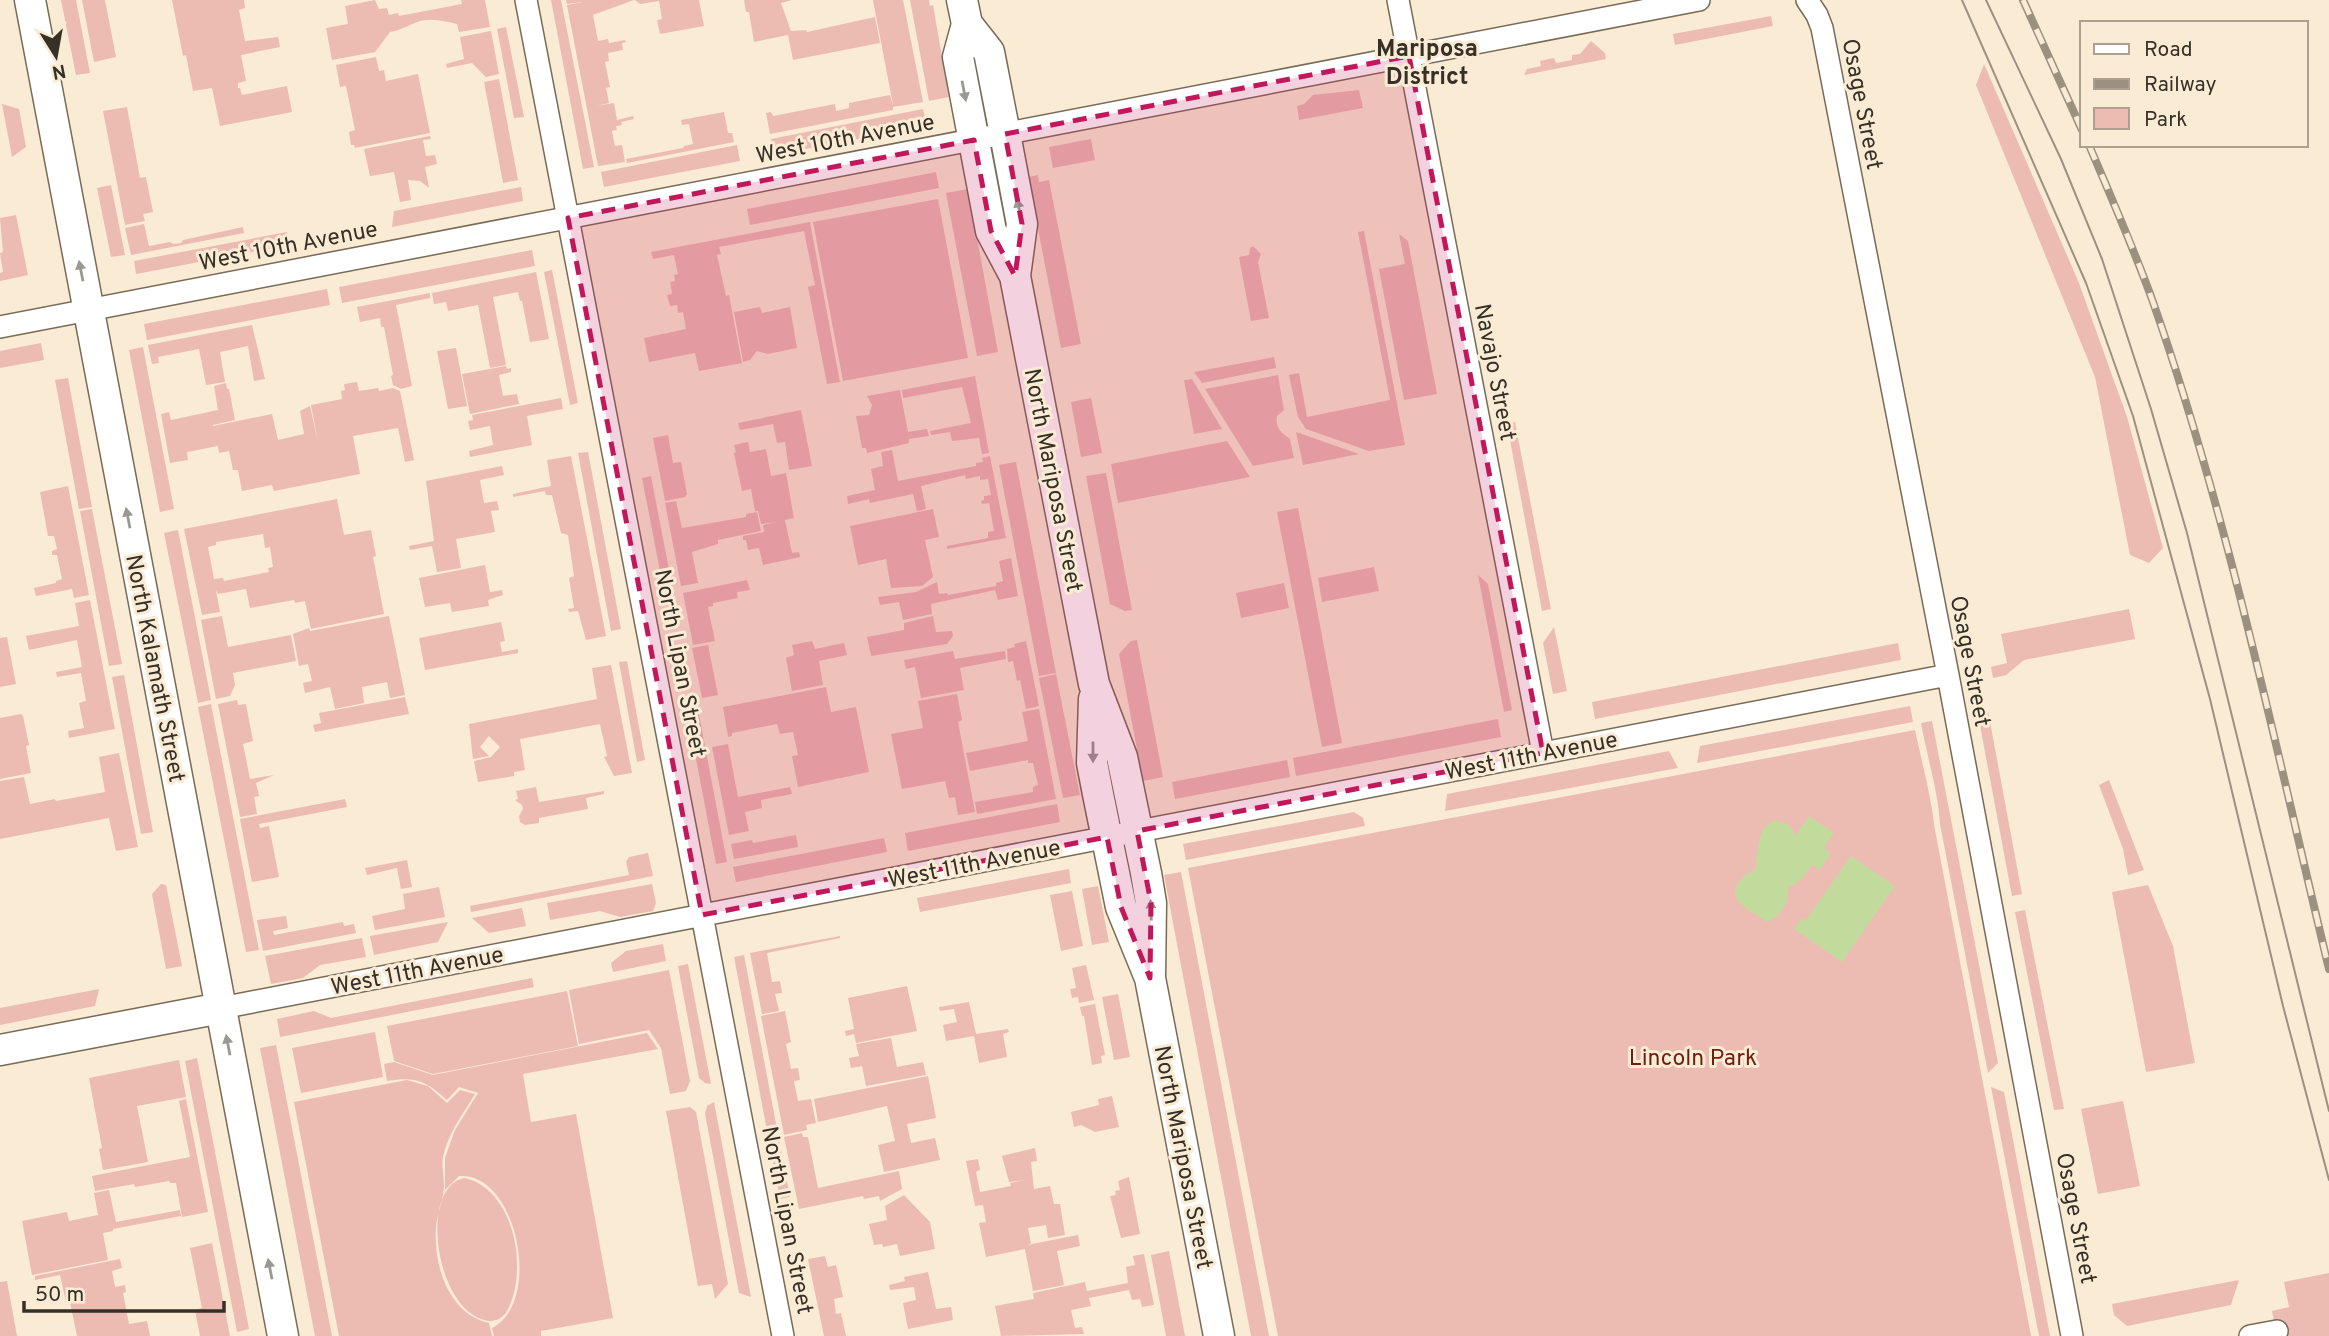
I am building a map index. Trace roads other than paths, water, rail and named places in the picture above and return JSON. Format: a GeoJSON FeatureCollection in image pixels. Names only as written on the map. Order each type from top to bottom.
{"type":"FeatureCollection","features":[{"type":"Feature","properties":{"kind":"street","name":"North Kalamath Street"},"geometry":{"type":"LineString","coordinates":[[30,0],[283,1336]]}},
{"type":"Feature","properties":{"kind":"street","name":"North Lipan Street"},"geometry":{"type":"LineString","coordinates":[[526,0],[783,1336]]}},
{"type":"Feature","properties":{"kind":"street","name":"Navajo Street"},"geometry":{"type":"LineString","coordinates":[[1398,0],[1543,753]]}},
{"type":"Feature","properties":{"kind":"street","name":"West 10th Avenue"},"geometry":{"type":"LineString","coordinates":[[0,327],[1699,0]]}},
{"type":"Feature","properties":{"kind":"street","name":"Osage Street"},"geometry":{"type":"LineString","coordinates":[[1807,0],[1822,28],[1948,676],[2072,1336]]}},
{"type":"Feature","properties":{"kind":"street","name":"North Mariposa Street"},"geometry":{"type":"LineString","coordinates":[[964,12],[989,52],[1005,134],[1022,224],[1015,276]]}},
{"type":"Feature","properties":{"kind":"street","name":"North Mariposa Street"},"geometry":{"type":"LineString","coordinates":[[964,12],[958,57],[991,231],[1015,276],[1094,684],[1122,757],[1151,903],[1150,978]]}},
{"type":"Feature","properties":{"kind":"street","name":"West 11th Avenue"},"geometry":{"type":"LineString","coordinates":[[0,1050],[1948,676]]}},
{"type":"Feature","properties":{"kind":"street","name":"North Mariposa Street"},"geometry":{"type":"LineString","coordinates":[[1094,684],[1093,763],[1107,837],[1121,907],[1150,978],[1219,1336]]}},
{"type":"Feature","properties":{"kind":"street"},"geometry":{"type":"LineString","coordinates":[[2250,1336],[2277,1331]]}},
{"type":"Feature","properties":{"kind":"tram line"},"geometry":{"type":"LineString","coordinates":[[1962,0],[2086,283],[2133,416],[2210,699],[2283,1006],[2329,1180]]}},
{"type":"Feature","properties":{"kind":"tram line"},"geometry":{"type":"LineString","coordinates":[[1986,0],[2061,159],[2102,259],[2151,409],[2187,533],[2329,1111]]}},
{"type":"Feature","properties":{"kind":"railway"},"geometry":{"type":"LineString","coordinates":[[2023,0],[2080,126]]}},
{"type":"Feature","properties":{"kind":"railway"},"geometry":{"type":"LineString","coordinates":[[2090,147],[2153,302],[2205,466],[2249,633],[2329,969]]}},
{"type":"Feature","properties":{"kind":"district","name":"Mariposa District"},"geometry":{"type":"Point","coordinates":[1427,62]}},
{"type":"Feature","properties":{"kind":"park label","name":"Lincoln Park"},"geometry":{"type":"Point","coordinates":[1693,1057]}}]}
